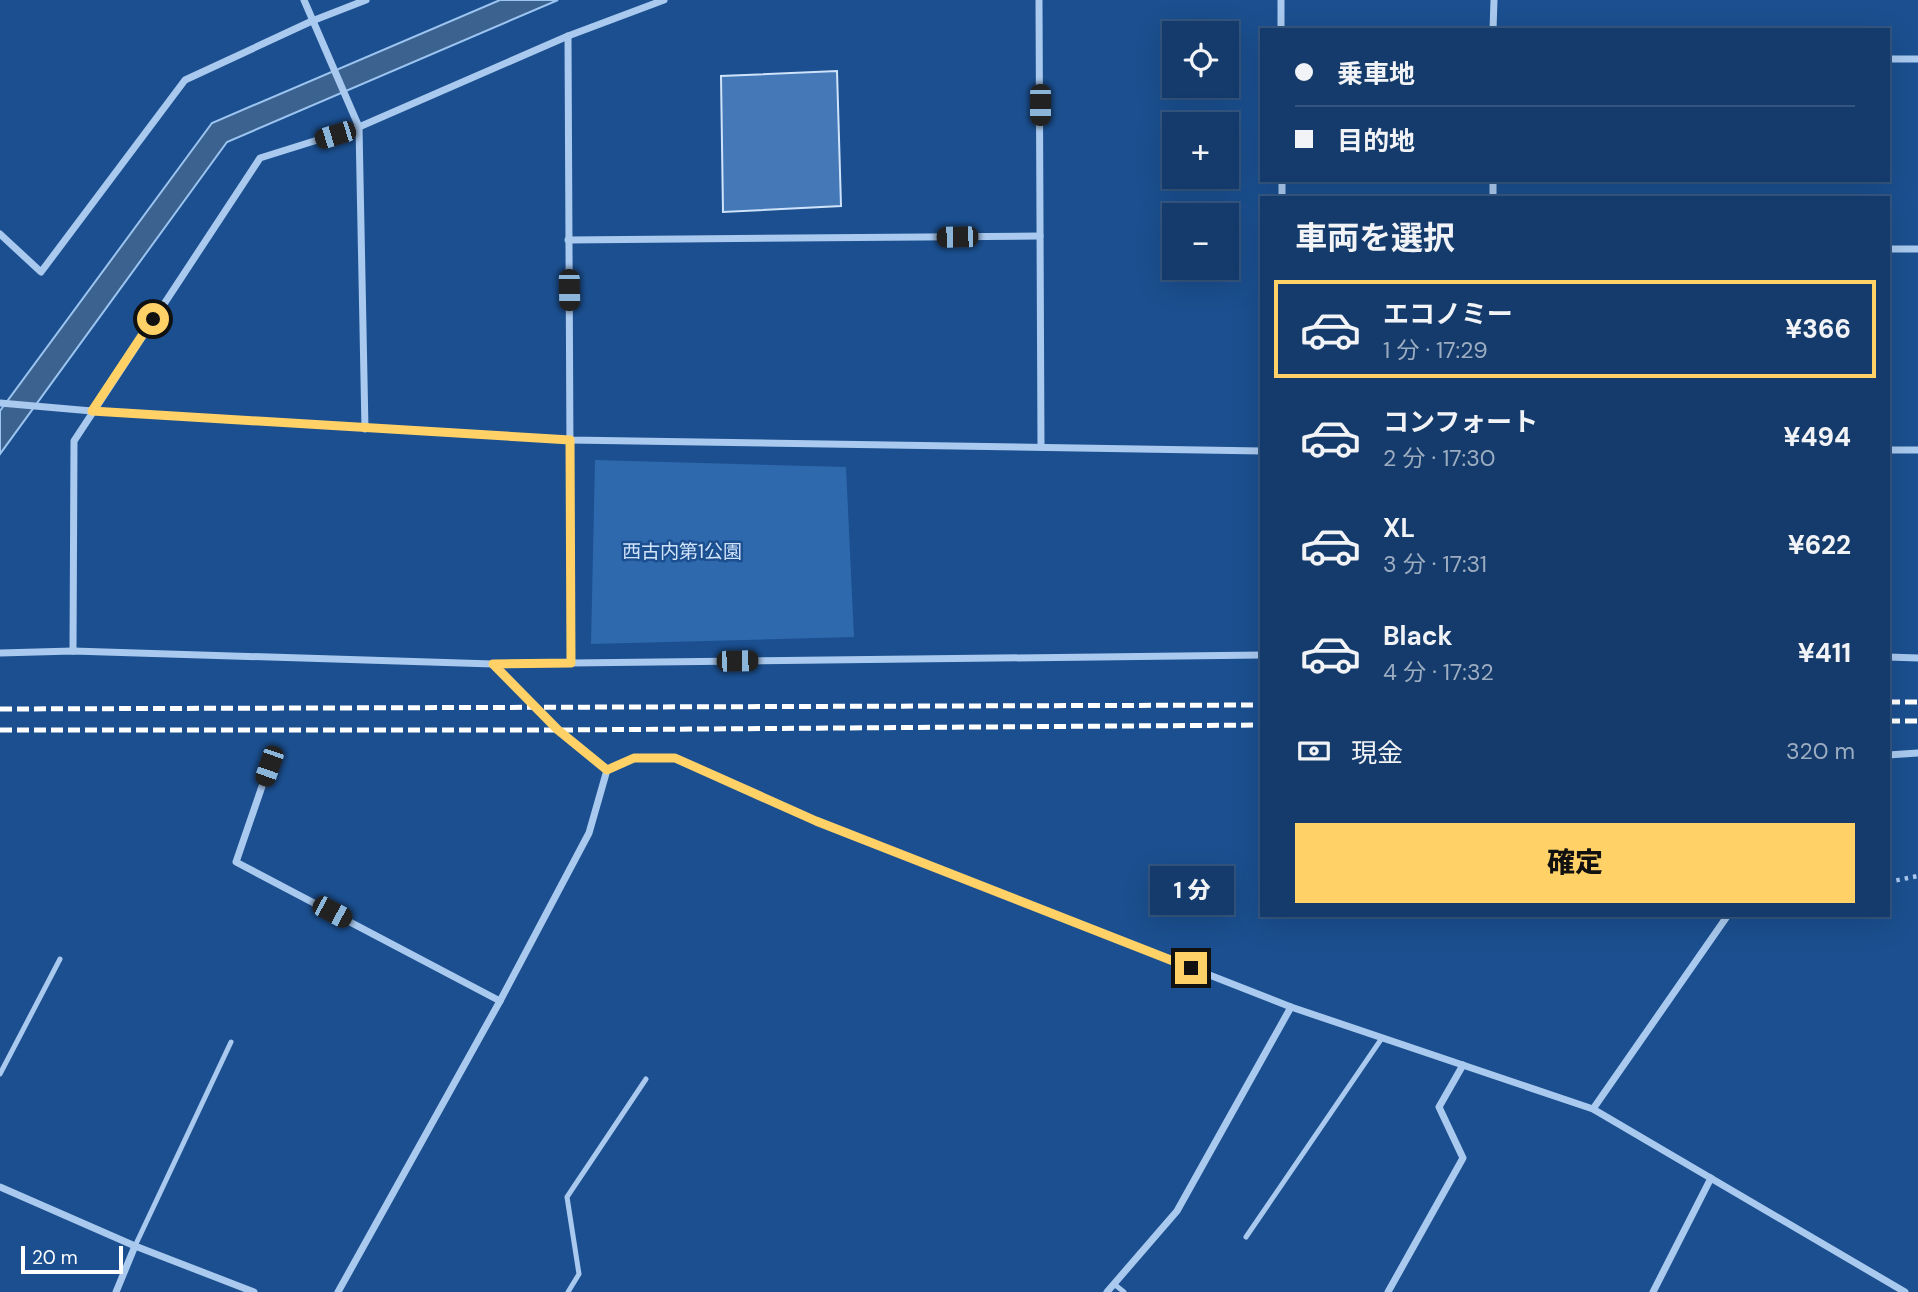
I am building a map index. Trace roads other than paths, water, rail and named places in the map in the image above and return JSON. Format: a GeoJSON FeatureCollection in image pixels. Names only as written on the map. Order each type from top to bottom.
{"type":"FeatureCollection","features":[{"type":"Feature","properties":{"kind":"street"},"geometry":{"type":"LineString","coordinates":[[304,0],[359,127],[365,429]]}},
{"type":"Feature","properties":{"kind":"street"},"geometry":{"type":"LineString","coordinates":[[0,233],[41,272],[185,80],[312,21],[366,0]]}},
{"type":"Feature","properties":{"kind":"street"},"geometry":{"type":"LineString","coordinates":[[73,652],[74,440],[260,158],[359,127],[568,36],[664,0]]}},
{"type":"Feature","properties":{"kind":"street"},"geometry":{"type":"LineString","coordinates":[[1039,0],[1041,447]]}},
{"type":"Feature","properties":{"kind":"street"},"geometry":{"type":"LineString","coordinates":[[1281,0],[1282,28]]}},
{"type":"Feature","properties":{"kind":"street"},"geometry":{"type":"LineString","coordinates":[[1493,28],[1494,0]]}},
{"type":"Feature","properties":{"kind":"street"},"geometry":{"type":"LineString","coordinates":[[568,36],[571,663]]}},
{"type":"Feature","properties":{"kind":"street"},"geometry":{"type":"LineString","coordinates":[[1890,59],[1918,59]]}},
{"type":"Feature","properties":{"kind":"street"},"geometry":{"type":"LineString","coordinates":[[568,240],[1040,236]]}},
{"type":"Feature","properties":{"kind":"street"},"geometry":{"type":"LineString","coordinates":[[1890,249],[1918,249]]}},
{"type":"Feature","properties":{"kind":"street"},"geometry":{"type":"LineString","coordinates":[[0,402],[92,411],[570,440],[1260,451]]}},
{"type":"Feature","properties":{"kind":"street"},"geometry":{"type":"LineString","coordinates":[[1890,450],[1918,450]]}},
{"type":"Feature","properties":{"kind":"street"},"geometry":{"type":"LineString","coordinates":[[0,653],[73,652],[493,664],[1260,655]]}},
{"type":"Feature","properties":{"kind":"street"},"geometry":{"type":"LineString","coordinates":[[1890,657],[1918,658]]}},
{"type":"Feature","properties":{"kind":"street"},"geometry":{"type":"LineString","coordinates":[[493,664],[558,730],[607,770]]}},
{"type":"Feature","properties":{"kind":"street"},"geometry":{"type":"LineString","coordinates":[[1890,755],[1918,753]]}},
{"type":"Feature","properties":{"kind":"street"},"geometry":{"type":"LineString","coordinates":[[607,770],[634,758],[675,758],[816,821],[1291,1007],[1593,1109],[1905,1292]]}},
{"type":"Feature","properties":{"kind":"street"},"geometry":{"type":"LineString","coordinates":[[269,766],[236,862],[500,1001]]}},
{"type":"Feature","properties":{"kind":"street"},"geometry":{"type":"LineString","coordinates":[[338,1292],[500,1001],[589,833],[607,770]]}},
{"type":"Feature","properties":{"kind":"street"},"geometry":{"type":"LineString","coordinates":[[1593,1109],[1727,917]]}},
{"type":"Feature","properties":{"kind":"street"},"geometry":{"type":"LineString","coordinates":[[1107,1292],[1178,1211],[1291,1007]]}},
{"type":"Feature","properties":{"kind":"street"},"geometry":{"type":"LineString","coordinates":[[1388,1292],[1463,1158],[1440,1107],[1463,1065]]}},
{"type":"Feature","properties":{"kind":"street"},"geometry":{"type":"LineString","coordinates":[[1653,1292],[1711,1178]]}},
{"type":"Feature","properties":{"kind":"street"},"geometry":{"type":"LineString","coordinates":[[0,1187],[135,1246],[254,1292]]}},
{"type":"Feature","properties":{"kind":"street"},"geometry":{"type":"LineString","coordinates":[[116,1292],[135,1246]]}},
{"type":"Feature","properties":{"kind":"lane"},"geometry":{"type":"LineString","coordinates":[[0,1074],[60,960]]}},
{"type":"Feature","properties":{"kind":"lane"},"geometry":{"type":"LineString","coordinates":[[1246,1237],[1382,1038]]}},
{"type":"Feature","properties":{"kind":"lane"},"geometry":{"type":"LineString","coordinates":[[135,1246],[231,1042]]}},
{"type":"Feature","properties":{"kind":"lane"},"geometry":{"type":"LineString","coordinates":[[568,1292],[579,1274],[567,1197],[646,1079]]}},
{"type":"Feature","properties":{"kind":"lane"},"geometry":{"type":"LineString","coordinates":[[1114,1284],[1124,1292]]}},
{"type":"Feature","properties":{"kind":"railway"},"geometry":{"type":"LineString","coordinates":[[1890,702],[1918,702]]}},
{"type":"Feature","properties":{"kind":"railway"},"geometry":{"type":"LineString","coordinates":[[0,709],[1260,705]]}},
{"type":"Feature","properties":{"kind":"railway"},"geometry":{"type":"LineString","coordinates":[[1890,721],[1918,721]]}},
{"type":"Feature","properties":{"kind":"railway"},"geometry":{"type":"LineString","coordinates":[[0,730],[558,730],[1260,725]]}},
{"type":"Feature","properties":{"kind":"park label","name":"西古内第1公園"},"geometry":{"type":"Point","coordinates":[682,551]}}]}
